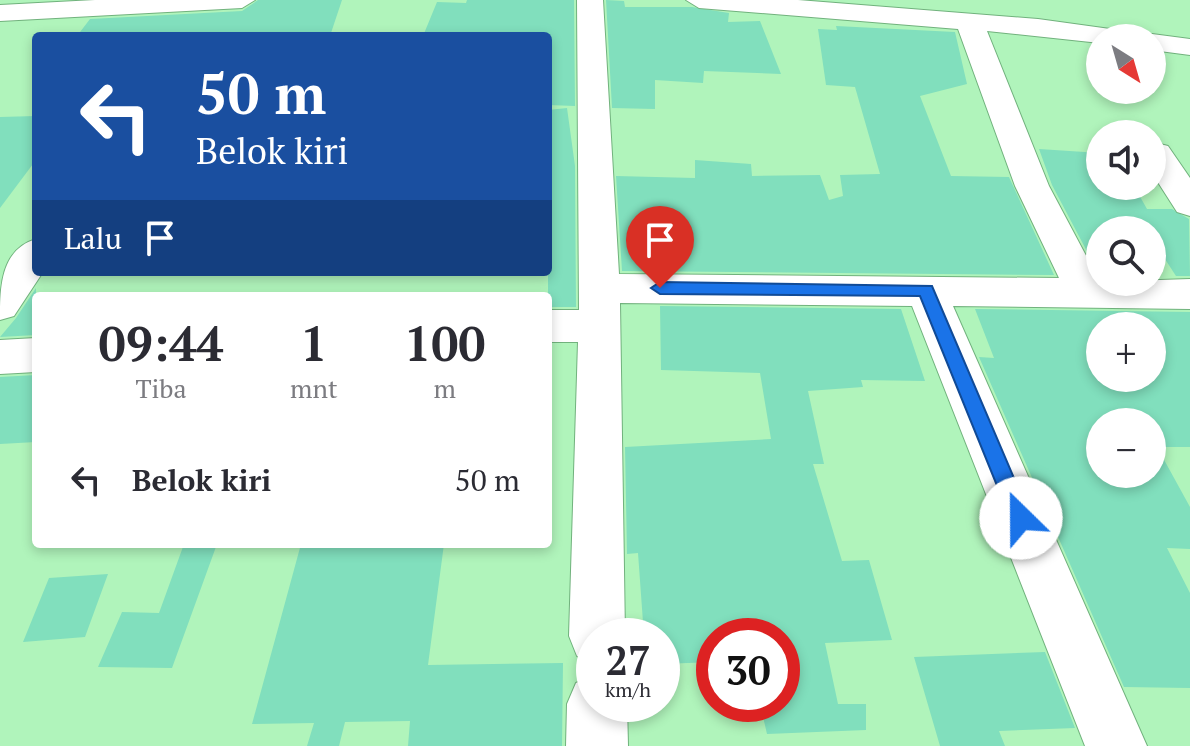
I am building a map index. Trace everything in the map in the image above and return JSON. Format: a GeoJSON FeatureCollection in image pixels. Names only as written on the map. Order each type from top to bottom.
{"type":"FeatureCollection","features":[{"type":"Feature","properties":{"kind":"street"},"geometry":{"type":"LineString","coordinates":[[0,13],[242,0]]}},
{"type":"Feature","properties":{"kind":"street"},"geometry":{"type":"LineString","coordinates":[[590,0],[600,307],[597,618]]}},
{"type":"Feature","properties":{"kind":"street"},"geometry":{"type":"LineString","coordinates":[[700,0],[1086,33]]}},
{"type":"Feature","properties":{"kind":"street"},"geometry":{"type":"LineString","coordinates":[[1028,0],[1038,27]]}},
{"type":"Feature","properties":{"kind":"street"},"geometry":{"type":"LineString","coordinates":[[187,32],[198,2]]}},
{"type":"Feature","properties":{"kind":"street"},"geometry":{"type":"LineString","coordinates":[[969,21],[1032,186],[1086,293]]}},
{"type":"Feature","properties":{"kind":"street"},"geometry":{"type":"LineString","coordinates":[[1166,44],[1190,47]]}},
{"type":"Feature","properties":{"kind":"street"},"geometry":{"type":"LineString","coordinates":[[1166,168],[1190,204]]}},
{"type":"Feature","properties":{"kind":"street"},"geometry":{"type":"LineString","coordinates":[[0,305],[32,258]]}},
{"type":"Feature","properties":{"kind":"street"},"geometry":{"type":"LineString","coordinates":[[926,290],[1116,746]]}},
{"type":"Feature","properties":{"kind":"street"},"geometry":{"type":"LineString","coordinates":[[552,325],[600,307],[926,290],[1086,295]]}},
{"type":"Feature","properties":{"kind":"street"},"geometry":{"type":"LineString","coordinates":[[1166,294],[1190,294]]}},
{"type":"Feature","properties":{"kind":"street"},"geometry":{"type":"LineString","coordinates":[[0,357],[32,355]]}},
{"type":"Feature","properties":{"kind":"street"},"geometry":{"type":"LineString","coordinates":[[597,722],[597,746]]}},
{"type":"Feature","properties":{"kind":"building"},"geometry":{"type":"Polygon","coordinates":[[[258,0],[342,0],[331,32],[80,32],[90,19],[242,11],[258,0]]]}},
{"type":"Feature","properties":{"kind":"building"},"geometry":{"type":"Polygon","coordinates":[[[467,0],[574,0],[575,106],[552,105],[552,32],[425,32],[437,2],[466,3],[467,0]]]}},
{"type":"Feature","properties":{"kind":"building"},"geometry":{"type":"Polygon","coordinates":[[[606,0],[624,1],[625,7],[692,7],[729,13],[728,22],[760,21],[781,74],[704,71],[703,83],[655,80],[655,109],[612,108],[606,0]]]}},
{"type":"Feature","properties":{"kind":"building"},"geometry":{"type":"Polygon","coordinates":[[[836,26],[955,32],[967,84],[920,96],[951,176],[1009,177],[1054,275],[622,271],[616,176],[695,178],[695,160],[751,164],[752,176],[820,175],[829,200],[843,196],[840,175],[880,174],[855,87],[826,85],[818,29],[837,30],[836,26]]]}},
{"type":"Feature","properties":{"kind":"building"},"geometry":{"type":"Polygon","coordinates":[[[567,108],[575,166],[576,307],[552,307],[552,292],[548,292],[548,276],[552,276],[552,110],[567,108]]]}},
{"type":"Feature","properties":{"kind":"building"},"geometry":{"type":"Polygon","coordinates":[[[32,116],[32,165],[0,208],[0,117],[32,116]]]}},
{"type":"Feature","properties":{"kind":"building"},"geometry":{"type":"Polygon","coordinates":[[[1039,149],[1086,152],[1086,200],[1142,200],[1147,209],[1172,209],[1189,219],[1190,276],[1176,276],[1166,261],[1166,216],[1086,216],[1086,249],[1052,185],[1039,149]]]}},
{"type":"Feature","properties":{"kind":"building"},"geometry":{"type":"Polygon","coordinates":[[[32,294],[32,335],[0,337],[32,294]]]}},
{"type":"Feature","properties":{"kind":"building"},"geometry":{"type":"Polygon","coordinates":[[[660,306],[901,309],[925,381],[861,380],[863,387],[808,391],[824,464],[813,464],[842,561],[869,560],[892,640],[825,643],[838,704],[866,704],[866,730],[767,734],[764,722],[800,722],[800,618],[696,618],[696,663],[680,663],[680,618],[643,618],[638,553],[627,554],[625,447],[771,439],[760,373],[661,370],[660,306]]]}},
{"type":"Feature","properties":{"kind":"building"},"geometry":{"type":"Polygon","coordinates":[[[975,309],[1190,312],[1190,447],[1166,447],[1166,408],[1086,408],[1086,488],[1166,488],[1166,463],[1190,507],[1190,549],[1167,548],[1190,593],[1190,688],[1124,687],[979,357],[994,358],[975,309]]]}},
{"type":"Feature","properties":{"kind":"building"},"geometry":{"type":"Polygon","coordinates":[[[32,375],[32,442],[0,444],[0,377],[32,375]]]}},
{"type":"Feature","properties":{"kind":"building"},"geometry":{"type":"Polygon","coordinates":[[[183,548],[216,548],[172,668],[98,667],[122,612],[159,613],[183,548]]]}},
{"type":"Feature","properties":{"kind":"building"},"geometry":{"type":"Polygon","coordinates":[[[300,548],[443,548],[428,665],[563,663],[562,746],[408,746],[410,721],[345,722],[339,746],[307,746],[314,723],[252,724],[300,548]]]}},
{"type":"Feature","properties":{"kind":"building"},"geometry":{"type":"Polygon","coordinates":[[[108,574],[85,637],[23,642],[49,578],[108,574]]]}},
{"type":"Feature","properties":{"kind":"building"},"geometry":{"type":"Polygon","coordinates":[[[1045,652],[1075,728],[999,731],[1005,746],[940,746],[914,657],[1045,652]]]}},
{"type":"Feature","properties":{"kind":"route"},"geometry":{"type":"LineString","coordinates":[[660,288],[926,290],[1021,518]]}}]}
